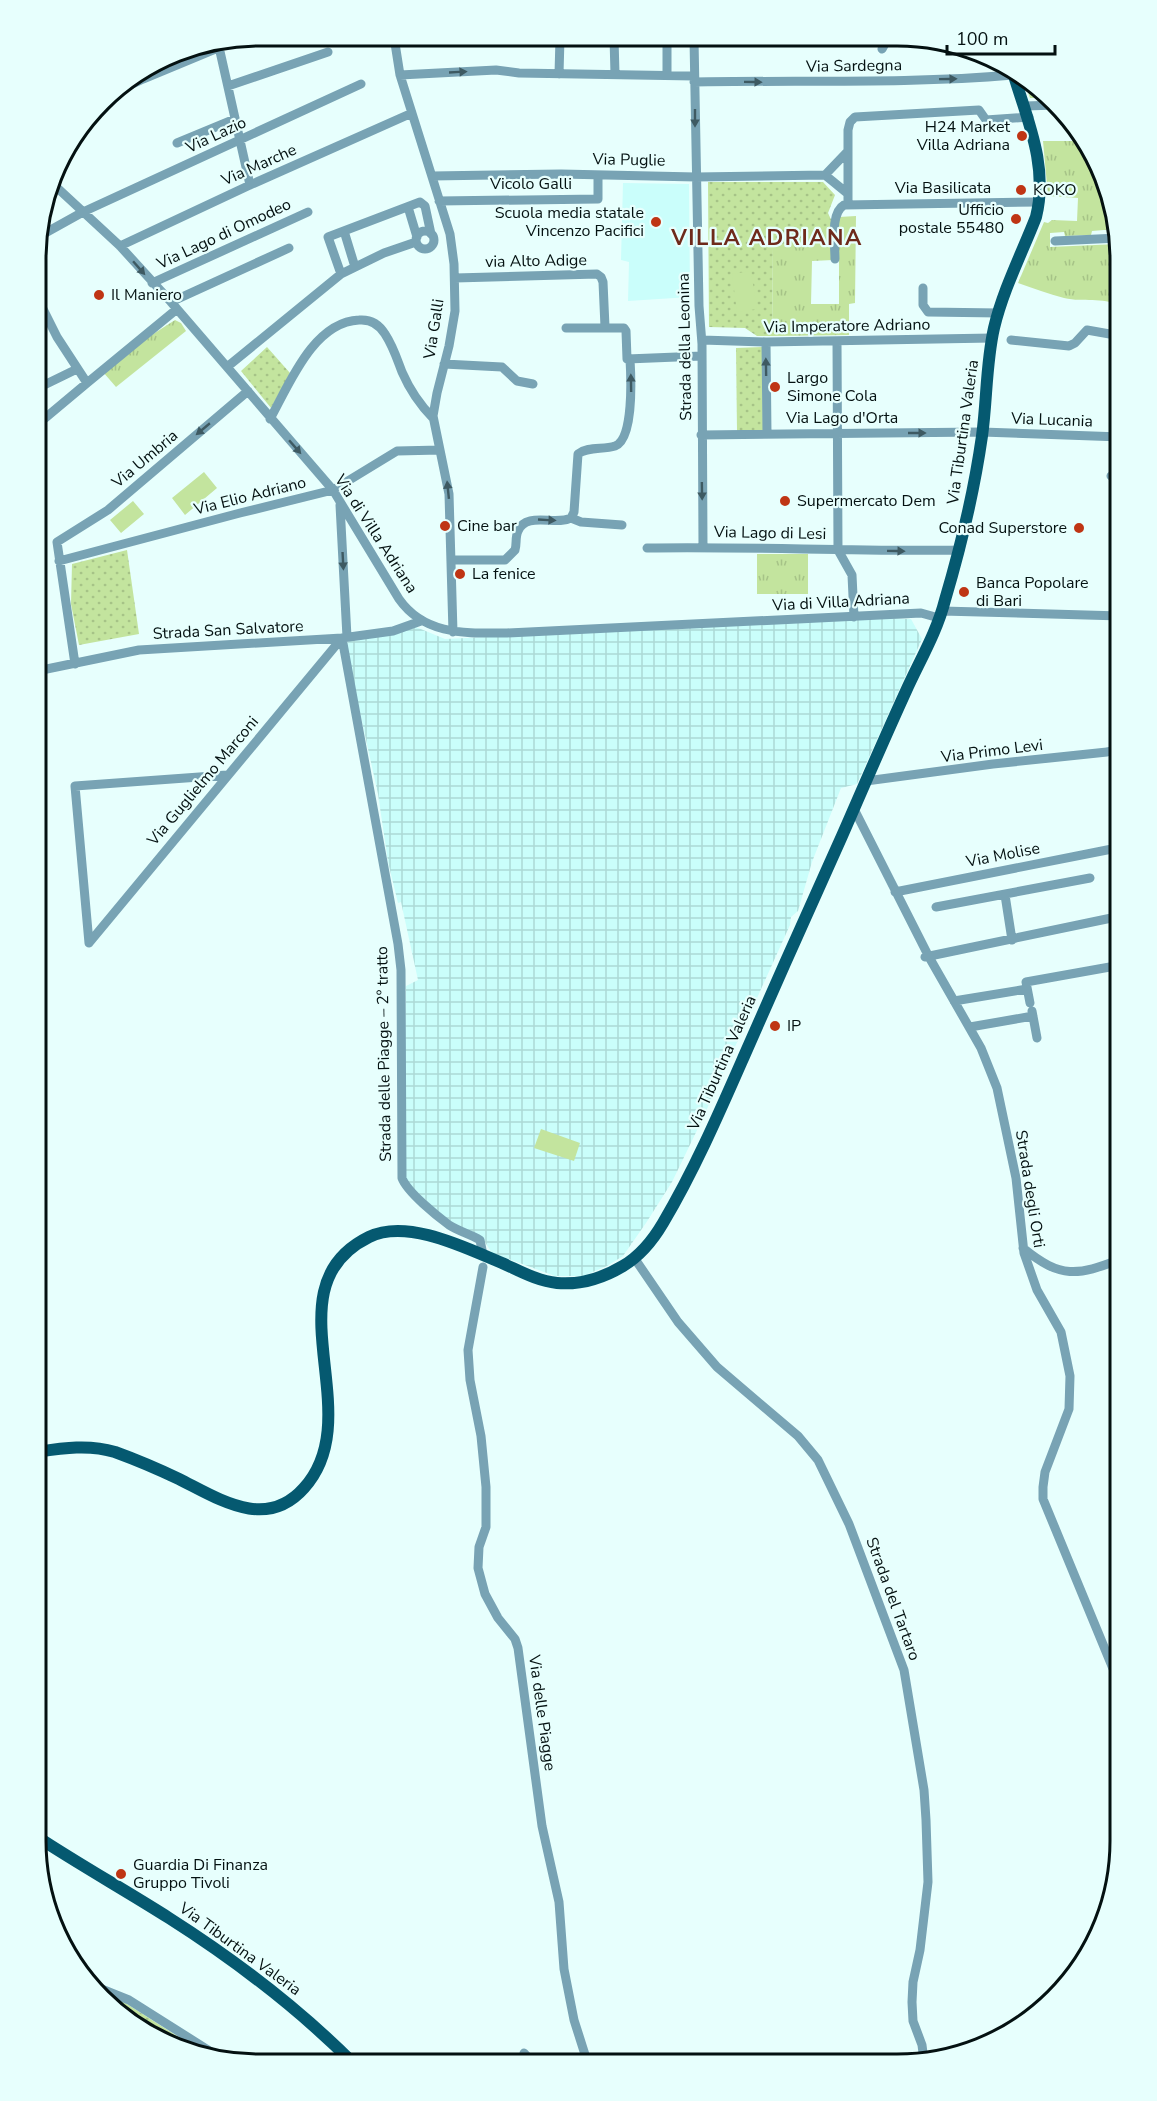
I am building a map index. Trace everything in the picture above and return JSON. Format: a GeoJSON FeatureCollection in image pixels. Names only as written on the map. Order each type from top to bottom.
{"type":"FeatureCollection","features":[{"type":"Feature","properties":{"kind":"main road","name":"Via Tiburtina Valeria"},"geometry":{"type":"LineString","coordinates":[[46,1450],[67,1447],[111,1451],[146,1463],[234,1505],[260,1510],[287,1503],[300,1493],[312,1478],[322,1458],[329,1404],[321,1306],[324,1287],[336,1262],[349,1250],[376,1234],[391,1231],[428,1234],[483,1261],[538,1279],[562,1284],[598,1279],[635,1259],[664,1222],[701,1150],[941,615],[960,550],[970,504],[982,432],[992,338],[999,312],[1036,217],[1039,202],[1039,166],[1027,111],[1017,83]]}},
{"type":"Feature","properties":{"kind":"main road","name":"Via Tiburtina Valeria"},"geometry":{"type":"LineString","coordinates":[[46,1842],[169,1918],[216,1950],[300,2013],[345,2055]]}},
{"type":"Feature","properties":{"kind":"street"},"geometry":{"type":"LineString","coordinates":[[614,46],[615,75]]}},
{"type":"Feature","properties":{"kind":"street"},"geometry":{"type":"LineString","coordinates":[[667,46],[667,75]]}},
{"type":"Feature","properties":{"kind":"street","name":"Strada della Leonina"},"geometry":{"type":"LineString","coordinates":[[694,46],[699,306],[702,340],[703,547]]}},
{"type":"Feature","properties":{"kind":"street","name":"Via Galli"},"geometry":{"type":"LineString","coordinates":[[396,47],[400,75],[451,238],[455,278],[453,326],[436,393],[433,418],[448,494],[453,632]]}},
{"type":"Feature","properties":{"kind":"street"},"geometry":{"type":"LineString","coordinates":[[560,47],[560,74]]}},
{"type":"Feature","properties":{"kind":"street"},"geometry":{"type":"LineString","coordinates":[[220,51],[250,185]]}},
{"type":"Feature","properties":{"kind":"street"},"geometry":{"type":"LineString","coordinates":[[228,86],[328,52]]}},
{"type":"Feature","properties":{"kind":"street"},"geometry":{"type":"LineString","coordinates":[[152,76],[199,56]]}},
{"type":"Feature","properties":{"kind":"street","name":"Via Sardegna"},"geometry":{"type":"LineString","coordinates":[[400,75],[496,70],[519,73],[667,75],[694,79],[820,83],[972,78],[1002,74]]}},
{"type":"Feature","properties":{"kind":"street","name":"Via Lazio"},"geometry":{"type":"LineString","coordinates":[[48,231],[83,212],[361,84]]}},
{"type":"Feature","properties":{"kind":"street"},"geometry":{"type":"LineString","coordinates":[[835,259],[837,214],[840,207],[848,204],[848,151],[851,120],[857,116],[979,110],[986,120],[1046,107]]}},
{"type":"Feature","properties":{"kind":"street","name":"Via Marche"},"geometry":{"type":"LineString","coordinates":[[120,246],[412,113]]}},
{"type":"Feature","properties":{"kind":"street"},"geometry":{"type":"LineString","coordinates":[[177,143],[235,119]]}},
{"type":"Feature","properties":{"kind":"street"},"geometry":{"type":"LineString","coordinates":[[847,193],[825,176],[848,151]]}},
{"type":"Feature","properties":{"kind":"street","name":"Vicolo Galli"},"geometry":{"type":"LineString","coordinates":[[439,201],[598,200],[598,175]]}},
{"type":"Feature","properties":{"kind":"street","name":"Via Puglie"},"geometry":{"type":"LineString","coordinates":[[432,176],[825,176]]}},
{"type":"Feature","properties":{"kind":"street","name":"Via di Villa Adriana"},"geometry":{"type":"LineString","coordinates":[[59,189],[120,246],[174,305],[333,490],[402,602],[421,621],[453,632],[507,633],[923,613],[1110,616]]}},
{"type":"Feature","properties":{"kind":"street"},"geometry":{"type":"LineString","coordinates":[[341,274],[328,237],[420,202],[424,204],[432,245],[427,249],[419,247],[408,207]]}},
{"type":"Feature","properties":{"kind":"street","name":"Via Basilicata"},"geometry":{"type":"LineString","coordinates":[[848,204],[1039,202]]}},
{"type":"Feature","properties":{"kind":"street","name":"Via Lago di Omodeo"},"geometry":{"type":"LineString","coordinates":[[152,283],[308,212]]}},
{"type":"Feature","properties":{"kind":"street"},"geometry":{"type":"LineString","coordinates":[[344,231],[355,267]]}},
{"type":"Feature","properties":{"kind":"street"},"geometry":{"type":"LineString","coordinates":[[227,367],[341,274],[417,239],[423,232],[432,237],[451,238]]}},
{"type":"Feature","properties":{"kind":"street"},"geometry":{"type":"LineString","coordinates":[[1056,241],[1109,238]]}},
{"type":"Feature","properties":{"kind":"street"},"geometry":{"type":"LineString","coordinates":[[46,417],[174,305],[289,248]]}},
{"type":"Feature","properties":{"kind":"street","name":"via Alto Adige"},"geometry":{"type":"LineString","coordinates":[[455,278],[597,274],[603,282],[605,327]]}},
{"type":"Feature","properties":{"kind":"street"},"geometry":{"type":"LineString","coordinates":[[923,288],[922,305],[928,312],[999,312]]}},
{"type":"Feature","properties":{"kind":"street"},"geometry":{"type":"LineString","coordinates":[[46,315],[57,337],[87,383]]}},
{"type":"Feature","properties":{"kind":"street"},"geometry":{"type":"LineString","coordinates":[[270,418],[306,354],[318,340],[349,321],[361,320],[375,323],[385,333],[408,382],[433,418]]}},
{"type":"Feature","properties":{"kind":"street"},"geometry":{"type":"LineString","coordinates":[[566,328],[621,327],[626,329],[631,395],[624,436],[616,446],[583,451],[578,454],[574,512],[571,518]]}},
{"type":"Feature","properties":{"kind":"street"},"geometry":{"type":"LineString","coordinates":[[1011,340],[1070,346],[1076,343],[1087,330],[1110,334]]}},
{"type":"Feature","properties":{"kind":"street","name":"Via Imperatore Adriano"},"geometry":{"type":"LineString","coordinates":[[702,340],[766,342],[992,338]]}},
{"type":"Feature","properties":{"kind":"street","name":"Via Lago di Lesi"},"geometry":{"type":"LineString","coordinates":[[837,341],[837,550],[852,575],[854,617]]}},
{"type":"Feature","properties":{"kind":"street"},"geometry":{"type":"LineString","coordinates":[[766,342],[767,434]]}},
{"type":"Feature","properties":{"kind":"street"},"geometry":{"type":"LineString","coordinates":[[629,359],[702,356]]}},
{"type":"Feature","properties":{"kind":"street"},"geometry":{"type":"LineString","coordinates":[[444,364],[502,367],[517,381],[532,384]]}},
{"type":"Feature","properties":{"kind":"street"},"geometry":{"type":"LineString","coordinates":[[46,384],[78,369]]}},
{"type":"Feature","properties":{"kind":"street","name":"Via Umbria"},"geometry":{"type":"LineString","coordinates":[[59,561],[57,542],[108,510],[248,391]]}},
{"type":"Feature","properties":{"kind":"street","name":"Via Lago d'Orta"},"geometry":{"type":"LineString","coordinates":[[701,435],[982,432]]}},
{"type":"Feature","properties":{"kind":"street","name":"Via Lucania"},"geometry":{"type":"LineString","coordinates":[[982,432],[1110,437]]}},
{"type":"Feature","properties":{"kind":"street","name":"Via Elio Adriano"},"geometry":{"type":"LineString","coordinates":[[59,561],[333,490],[397,451],[440,450]]}},
{"type":"Feature","properties":{"kind":"street"},"geometry":{"type":"LineString","coordinates":[[340,502],[344,638]]}},
{"type":"Feature","properties":{"kind":"street"},"geometry":{"type":"LineString","coordinates":[[451,560],[505,560],[515,550],[517,534],[522,526],[535,520],[563,521],[571,518],[581,522],[622,525]]}},
{"type":"Feature","properties":{"kind":"street","name":"Via Lago di Lesi"},"geometry":{"type":"LineString","coordinates":[[647,548],[960,550]]}},
{"type":"Feature","properties":{"kind":"street"},"geometry":{"type":"LineString","coordinates":[[59,561],[75,664]]}},
{"type":"Feature","properties":{"kind":"street","name":"Strada San Salvatore"},"geometry":{"type":"LineString","coordinates":[[46,669],[141,650],[344,638],[393,631],[421,621]]}},
{"type":"Feature","properties":{"kind":"street","name":"Via Guglielmo Marconi"},"geometry":{"type":"LineString","coordinates":[[227,775],[75,786],[89,943],[227,775],[344,638]]}},
{"type":"Feature","properties":{"kind":"street","name":"Strada delle Piagge – 2º tratto"},"geometry":{"type":"LineString","coordinates":[[344,638],[401,970],[402,1178],[404,1184],[413,1193],[450,1226],[480,1240],[483,1261]]}},
{"type":"Feature","properties":{"kind":"street","name":"Via Primo Levi"},"geometry":{"type":"LineString","coordinates":[[866,782],[993,764],[1110,751]]}},
{"type":"Feature","properties":{"kind":"street","name":"Strada degli Orti"},"geometry":{"type":"LineString","coordinates":[[854,809],[926,957],[970,1027],[999,1094],[1016,1178],[1023,1248],[1037,1290],[1060,1332],[1070,1376],[1069,1409],[1047,1467],[1042,1487],[1043,1497],[1110,1663]]}},
{"type":"Feature","properties":{"kind":"street","name":"Via Molise"},"geometry":{"type":"LineString","coordinates":[[895,892],[1110,849]]}},
{"type":"Feature","properties":{"kind":"street"},"geometry":{"type":"LineString","coordinates":[[936,907],[1090,878]]}},
{"type":"Feature","properties":{"kind":"street"},"geometry":{"type":"LineString","coordinates":[[1005,895],[1012,940]]}},
{"type":"Feature","properties":{"kind":"street"},"geometry":{"type":"LineString","coordinates":[[926,957],[1110,918]]}},
{"type":"Feature","properties":{"kind":"street"},"geometry":{"type":"LineString","coordinates":[[1037,1038],[1026,982],[1110,967]]}},
{"type":"Feature","properties":{"kind":"street"},"geometry":{"type":"LineString","coordinates":[[954,1001],[1027,989]]}},
{"type":"Feature","properties":{"kind":"street"},"geometry":{"type":"LineString","coordinates":[[970,1027],[1031,1009]]}},
{"type":"Feature","properties":{"kind":"street"},"geometry":{"type":"LineString","coordinates":[[1023,1248],[1046,1264],[1060,1270],[1088,1271],[1110,1263]]}},
{"type":"Feature","properties":{"kind":"street","name":"Strada del Tartaro"},"geometry":{"type":"LineString","coordinates":[[635,1259],[678,1322],[717,1367],[798,1436],[818,1460],[849,1524],[904,1670],[924,1790],[926,1820],[928,1882],[920,1950],[913,1980],[912,2002],[914,2021],[922,2042],[923,2053]]}},
{"type":"Feature","properties":{"kind":"street","name":"Via delle Piagge"},"geometry":{"type":"LineString","coordinates":[[483,1261],[468,1350],[470,1380],[481,1436],[486,1487],[486,1527],[479,1547],[479,1573],[498,1618],[515,1640],[518,1648],[542,1826],[559,1902],[564,1969],[574,2020],[585,2055]]}},
{"type":"Feature","properties":{"kind":"street"},"geometry":{"type":"LineString","coordinates":[[109,1992],[129,2000],[203,2047]]}},
{"type":"Feature","properties":{"kind":"shaded area","name":"Scuola media statale Vincenzo Pacifici"},"geometry":{"type":"Polygon","coordinates":[[[623,183],[689,184],[690,297],[628,301],[629,262],[621,260],[623,183]]]}},
{"type":"Feature","properties":{"kind":"shaded area"},"geometry":{"type":"Polygon","coordinates":[[[889,618],[911,619],[922,639],[857,784],[841,788],[812,862],[798,911],[791,917],[790,925],[672,1182],[623,1256],[583,1276],[555,1276],[492,1253],[483,1239],[450,1223],[405,1178],[406,986],[418,980],[401,902],[398,903],[388,862],[378,794],[345,645],[350,640],[416,627],[445,639],[889,618]]]}},
{"type":"Feature","properties":{"kind":"green space"},"geometry":{"type":"Polygon","coordinates":[[[1027,90],[1037,98],[1030,98],[1027,90]]]}},
{"type":"Feature","properties":{"kind":"green space"},"geometry":{"type":"Polygon","coordinates":[[[1043,141],[1075,141],[1089,165],[1099,191],[1108,230],[1092,231],[1091,235],[1065,236],[1064,232],[1050,233],[1050,247],[1110,244],[1110,302],[1064,298],[1018,283],[1044,222],[1077,221],[1078,198],[1048,196],[1043,141]]]}},
{"type":"Feature","properties":{"kind":"green space"},"geometry":{"type":"Polygon","coordinates":[[[708,182],[823,182],[835,195],[828,213],[833,224],[828,229],[773,247],[772,336],[757,336],[745,328],[709,327],[708,182]]]}},
{"type":"Feature","properties":{"kind":"green space"},"geometry":{"type":"Polygon","coordinates":[[[856,216],[855,303],[849,304],[849,335],[772,336],[773,246],[834,226],[833,260],[812,261],[811,304],[839,304],[839,217],[856,216]]]}},
{"type":"Feature","properties":{"kind":"green space"},"geometry":{"type":"Polygon","coordinates":[[[751,271],[757,309],[737,312],[732,274],[751,271]]]}},
{"type":"Feature","properties":{"kind":"green space"},"geometry":{"type":"Polygon","coordinates":[[[175,320],[181,323],[186,331],[116,387],[103,372],[147,338],[175,320]]]}},
{"type":"Feature","properties":{"kind":"green space"},"geometry":{"type":"Polygon","coordinates":[[[267,347],[290,373],[271,408],[241,371],[267,347]]]}},
{"type":"Feature","properties":{"kind":"green space"},"geometry":{"type":"Polygon","coordinates":[[[762,347],[763,430],[737,431],[736,348],[762,347]]]}},
{"type":"Feature","properties":{"kind":"green space"},"geometry":{"type":"Polygon","coordinates":[[[204,472],[217,488],[185,515],[172,498],[204,472]]]}},
{"type":"Feature","properties":{"kind":"green space"},"geometry":{"type":"Polygon","coordinates":[[[133,501],[144,514],[121,533],[110,520],[133,501]]]}},
{"type":"Feature","properties":{"kind":"green space"},"geometry":{"type":"Polygon","coordinates":[[[127,550],[139,634],[79,645],[71,604],[72,564],[127,550]]]}},
{"type":"Feature","properties":{"kind":"green space"},"geometry":{"type":"Polygon","coordinates":[[[757,554],[808,554],[808,594],[757,594],[757,554]]]}},
{"type":"Feature","properties":{"kind":"green space"},"geometry":{"type":"Polygon","coordinates":[[[541,1129],[580,1143],[574,1161],[534,1148],[541,1129]]]}},
{"type":"Feature","properties":{"kind":"green space"},"geometry":{"type":"Polygon","coordinates":[[[113,1996],[183,2040],[165,2033],[141,2019],[113,1996]]]}},
{"type":"Feature","properties":{"kind":"place","name":"H24 Market Villa Adriana"},"geometry":{"type":"Point","coordinates":[1022,136]}},
{"type":"Feature","properties":{"kind":"place","name":"KOKO"},"geometry":{"type":"Point","coordinates":[1021,190]}},
{"type":"Feature","properties":{"kind":"place","name":"Ufficio postale 55480"},"geometry":{"type":"Point","coordinates":[1016,219]}},
{"type":"Feature","properties":{"kind":"place","name":"Scuola media statale Vincenzo Pacifici"},"geometry":{"type":"Point","coordinates":[656,222]}},
{"type":"Feature","properties":{"kind":"place","name":"Il Maniero"},"geometry":{"type":"Point","coordinates":[99,295]}},
{"type":"Feature","properties":{"kind":"place","name":"Largo Simone Cola"},"geometry":{"type":"Point","coordinates":[775,387]}},
{"type":"Feature","properties":{"kind":"place","name":"Supermercato Dem"},"geometry":{"type":"Point","coordinates":[785,501]}},
{"type":"Feature","properties":{"kind":"place","name":"Cine bar"},"geometry":{"type":"Point","coordinates":[445,526]}},
{"type":"Feature","properties":{"kind":"place","name":"Conad Superstore"},"geometry":{"type":"Point","coordinates":[1079,528]}},
{"type":"Feature","properties":{"kind":"place","name":"La fenice"},"geometry":{"type":"Point","coordinates":[460,574]}},
{"type":"Feature","properties":{"kind":"place","name":"Banca Popolare di Bari"},"geometry":{"type":"Point","coordinates":[964,592]}},
{"type":"Feature","properties":{"kind":"place","name":"IP"},"geometry":{"type":"Point","coordinates":[775,1026]}},
{"type":"Feature","properties":{"kind":"place","name":"Guardia Di Finanza Gruppo Tivoli"},"geometry":{"type":"Point","coordinates":[121,1874]}},
{"type":"Feature","properties":{"kind":"district","name":"VILLA ADRIANA"},"geometry":{"type":"Point","coordinates":[767,238]}}]}
